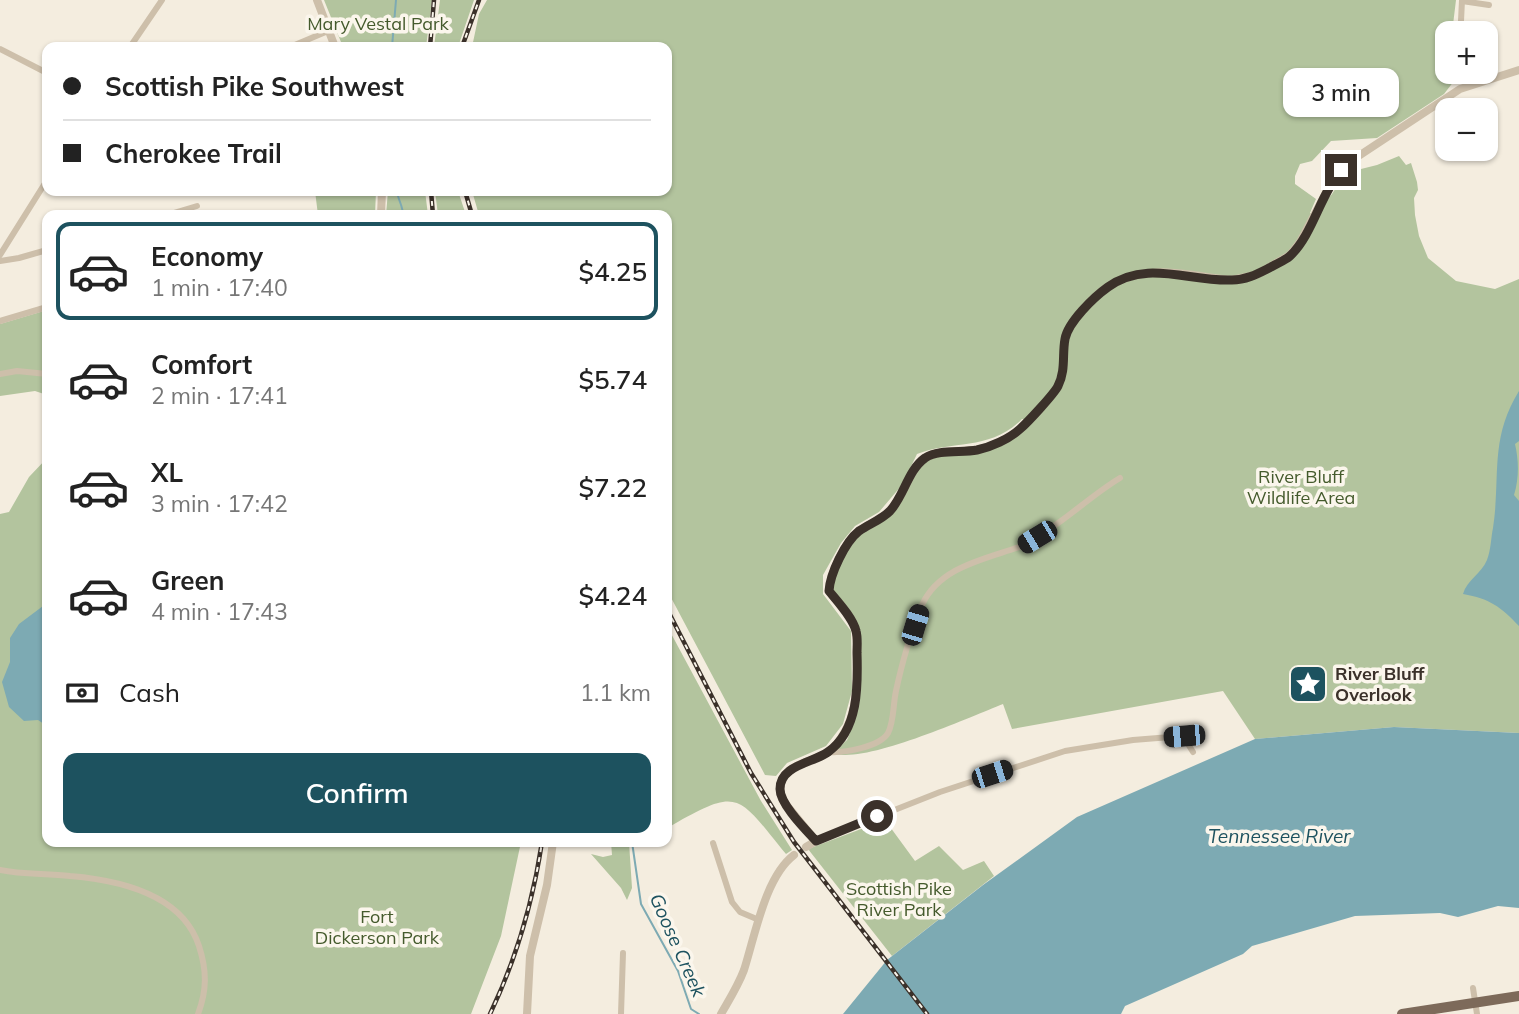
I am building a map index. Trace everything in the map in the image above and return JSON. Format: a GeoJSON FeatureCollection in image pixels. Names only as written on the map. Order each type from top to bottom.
{"type":"FeatureCollection","features":[{"type":"Feature","properties":{"kind":"main road"},"geometry":{"type":"LineString","coordinates":[[1402,1014],[1476,1008],[1519,996]]}},
{"type":"Feature","properties":{"kind":"street"},"geometry":{"type":"LineString","coordinates":[[133,42],[162,0]]}},
{"type":"Feature","properties":{"kind":"street"},"geometry":{"type":"LineString","coordinates":[[317,0],[333,42]]}},
{"type":"Feature","properties":{"kind":"street"},"geometry":{"type":"LineString","coordinates":[[1461,21],[1462,1],[1489,5]]}},
{"type":"Feature","properties":{"kind":"street"},"geometry":{"type":"LineString","coordinates":[[302,42],[328,31]]}},
{"type":"Feature","properties":{"kind":"street"},"geometry":{"type":"LineString","coordinates":[[0,49],[42,70]]}},
{"type":"Feature","properties":{"kind":"street"},"geometry":{"type":"LineString","coordinates":[[1498,76],[1519,71]]}},
{"type":"Feature","properties":{"kind":"street"},"geometry":{"type":"LineString","coordinates":[[829,752],[848,726],[858,693],[856,629],[829,591],[832,572],[856,533],[890,511],[915,468],[925,458],[937,453],[978,449],[998,443],[1019,430],[1058,388],[1065,365],[1065,339],[1068,330],[1087,305],[1110,285],[1136,274],[1152,271],[1231,280],[1244,279],[1285,259],[1297,248],[1331,183],[1341,170],[1420,113],[1471,84]]}},
{"type":"Feature","properties":{"kind":"street"},"geometry":{"type":"LineString","coordinates":[[0,255],[42,188]]}},
{"type":"Feature","properties":{"kind":"street"},"geometry":{"type":"LineString","coordinates":[[184,210],[197,206]]}},
{"type":"Feature","properties":{"kind":"street"},"geometry":{"type":"LineString","coordinates":[[0,261],[42,251]]}},
{"type":"Feature","properties":{"kind":"street"},"geometry":{"type":"LineString","coordinates":[[0,321],[42,308]]}},
{"type":"Feature","properties":{"kind":"street"},"geometry":{"type":"LineString","coordinates":[[0,374],[17,371],[42,373]]}},
{"type":"Feature","properties":{"kind":"street"},"geometry":{"type":"LineString","coordinates":[[816,841],[780,795],[783,776],[829,752],[869,745],[889,732],[895,692],[922,603],[935,586],[968,563],[1022,546],[1053,528],[1097,492],[1120,478]]}},
{"type":"Feature","properties":{"kind":"street"},"geometry":{"type":"LineString","coordinates":[[806,847],[940,792],[1065,751],[1133,740],[1184,736],[1193,752]]}},
{"type":"Feature","properties":{"kind":"street"},"geometry":{"type":"LineString","coordinates":[[713,843],[732,902],[740,912],[760,920]]}},
{"type":"Feature","properties":{"kind":"street"},"geometry":{"type":"LineString","coordinates":[[527,1014],[530,956],[547,885],[552,847]]}},
{"type":"Feature","properties":{"kind":"street"},"geometry":{"type":"LineString","coordinates":[[721,1014],[743,973],[778,872],[794,855]]}},
{"type":"Feature","properties":{"kind":"street"},"geometry":{"type":"LineString","coordinates":[[0,870],[93,879],[134,889],[166,903],[190,928],[204,959],[207,981],[198,1014]]}},
{"type":"Feature","properties":{"kind":"street"},"geometry":{"type":"LineString","coordinates":[[621,1014],[623,953]]}},
{"type":"Feature","properties":{"kind":"street"},"geometry":{"type":"LineString","coordinates":[[1473,988],[1476,1008]]}},
{"type":"Feature","properties":{"kind":"green space","name":"Mary Vestal Park"},"geometry":{"type":"Polygon","coordinates":[[[324,0],[432,0],[427,42],[341,42],[324,0]]]}},
{"type":"Feature","properties":{"kind":"green space"},"geometry":{"type":"Polygon","coordinates":[[[440,0],[474,0],[460,42],[435,42],[440,0]]]}},
{"type":"Feature","properties":{"kind":"green space","name":"River Bluff Wildlife Area"},"geometry":{"type":"Polygon","coordinates":[[[487,0],[1456,0],[1453,21],[1435,21],[1435,84],[1452,84],[1444,94],[1377,138],[1331,141],[1312,161],[1300,164],[1295,184],[1316,199],[1310,213],[1314,215],[1341,180],[1357,170],[1399,156],[1406,165],[1411,163],[1417,182],[1415,215],[1419,236],[1428,258],[1456,281],[1495,289],[1519,279],[1519,733],[1394,727],[1255,739],[1223,691],[1012,729],[1003,704],[871,752],[836,754],[836,750],[847,740],[850,733],[848,725],[855,702],[856,629],[829,591],[830,579],[856,533],[890,511],[925,458],[998,443],[1027,420],[1022,419],[998,436],[917,454],[902,485],[879,512],[855,526],[841,543],[823,575],[823,594],[851,631],[852,691],[843,724],[826,746],[787,763],[776,776],[765,775],[672,599],[672,210],[478,210],[473,196],[672,196],[672,42],[473,42],[479,14],[487,0]]]}},
{"type":"Feature","properties":{"kind":"green space"},"geometry":{"type":"Polygon","coordinates":[[[316,196],[376,196],[375,210],[317,210],[316,196]]]}},
{"type":"Feature","properties":{"kind":"green space"},"geometry":{"type":"Polygon","coordinates":[[[388,196],[426,196],[427,210],[386,210],[388,196]]]}},
{"type":"Feature","properties":{"kind":"green space"},"geometry":{"type":"Polygon","coordinates":[[[436,196],[460,196],[464,210],[437,210],[436,196]]]}},
{"type":"Feature","properties":{"kind":"green space"},"geometry":{"type":"Polygon","coordinates":[[[42,311],[42,393],[35,391],[0,396],[0,324],[42,311]]]}},
{"type":"Feature","properties":{"kind":"green space","name":"Fort Dickerson Park"},"geometry":{"type":"Polygon","coordinates":[[[42,463],[42,847],[520,847],[501,936],[471,1014],[0,1014],[0,514],[9,512],[29,477],[42,463]]]}},
{"type":"Feature","properties":{"kind":"green space"},"geometry":{"type":"Polygon","coordinates":[[[672,635],[761,801],[792,850],[786,854],[757,818],[735,802],[709,806],[672,825],[672,635]]]}},
{"type":"Feature","properties":{"kind":"green space","name":"Scottish Pike River Park"},"geometry":{"type":"Polygon","coordinates":[[[885,820],[915,861],[939,846],[963,870],[984,861],[994,876],[892,956],[808,849],[885,820]]]}},
{"type":"Feature","properties":{"kind":"green space"},"geometry":{"type":"Polygon","coordinates":[[[611,847],[629,847],[632,888],[627,900],[621,888],[591,854],[603,857],[612,855],[611,847]]]}},
{"type":"Feature","properties":{"kind":"water"},"geometry":{"type":"Polygon","coordinates":[[[1519,391],[1519,441],[1515,444],[1518,476],[1514,495],[1519,501],[1519,626],[1494,604],[1463,594],[1488,556],[1503,426],[1519,391]]]}},
{"type":"Feature","properties":{"kind":"water"},"geometry":{"type":"Polygon","coordinates":[[[42,607],[42,723],[38,720],[24,721],[9,707],[2,682],[10,662],[10,638],[19,624],[42,607]]]}},
{"type":"Feature","properties":{"kind":"water","name":"Tennessee River"},"geometry":{"type":"Polygon","coordinates":[[[1394,727],[1519,733],[1519,908],[1498,906],[1458,917],[1440,913],[1355,916],[1252,946],[1243,954],[1125,1006],[1121,1014],[843,1014],[887,960],[983,885],[1077,817],[1255,739],[1394,727]]]}},
{"type":"Feature","properties":{"kind":"waterway"},"geometry":{"type":"LineString","coordinates":[[392,42],[396,0]]}},
{"type":"Feature","properties":{"kind":"waterway"},"geometry":{"type":"LineString","coordinates":[[398,196],[402,210]]}},
{"type":"Feature","properties":{"kind":"waterway","name":"Goose Creek"},"geometry":{"type":"LineString","coordinates":[[633,847],[641,904],[678,971],[691,1009],[699,1014]]}},
{"type":"Feature","properties":{"kind":"railway"},"geometry":{"type":"LineString","coordinates":[[430,42],[434,0]]}},
{"type":"Feature","properties":{"kind":"railway"},"geometry":{"type":"LineString","coordinates":[[464,42],[479,0]]}},
{"type":"Feature","properties":{"kind":"railway"},"geometry":{"type":"LineString","coordinates":[[431,196],[433,210]]}},
{"type":"Feature","properties":{"kind":"railway"},"geometry":{"type":"LineString","coordinates":[[466,196],[471,210]]}},
{"type":"Feature","properties":{"kind":"railway"},"geometry":{"type":"LineString","coordinates":[[672,619],[751,773],[794,842],[927,1014]]}},
{"type":"Feature","properties":{"kind":"railway"},"geometry":{"type":"LineString","coordinates":[[490,1014],[508,973],[522,930],[541,847]]}},
{"type":"Feature","properties":{"kind":"place","name":"River Bluff Overlook"},"geometry":{"type":"Point","coordinates":[1308,684]}},
{"type":"Feature","properties":{"kind":"route"},"geometry":{"type":"LineString","coordinates":[[877,816],[816,841],[780,795],[783,776],[829,752],[838,742],[848,726],[858,693],[856,629],[829,591],[832,572],[856,533],[890,511],[915,468],[925,458],[937,453],[978,449],[998,443],[1019,430],[1058,388],[1065,365],[1065,339],[1068,330],[1087,305],[1110,285],[1136,274],[1152,271],[1231,280],[1255,275],[1285,259],[1297,248],[1331,183],[1341,170]]}}]}
